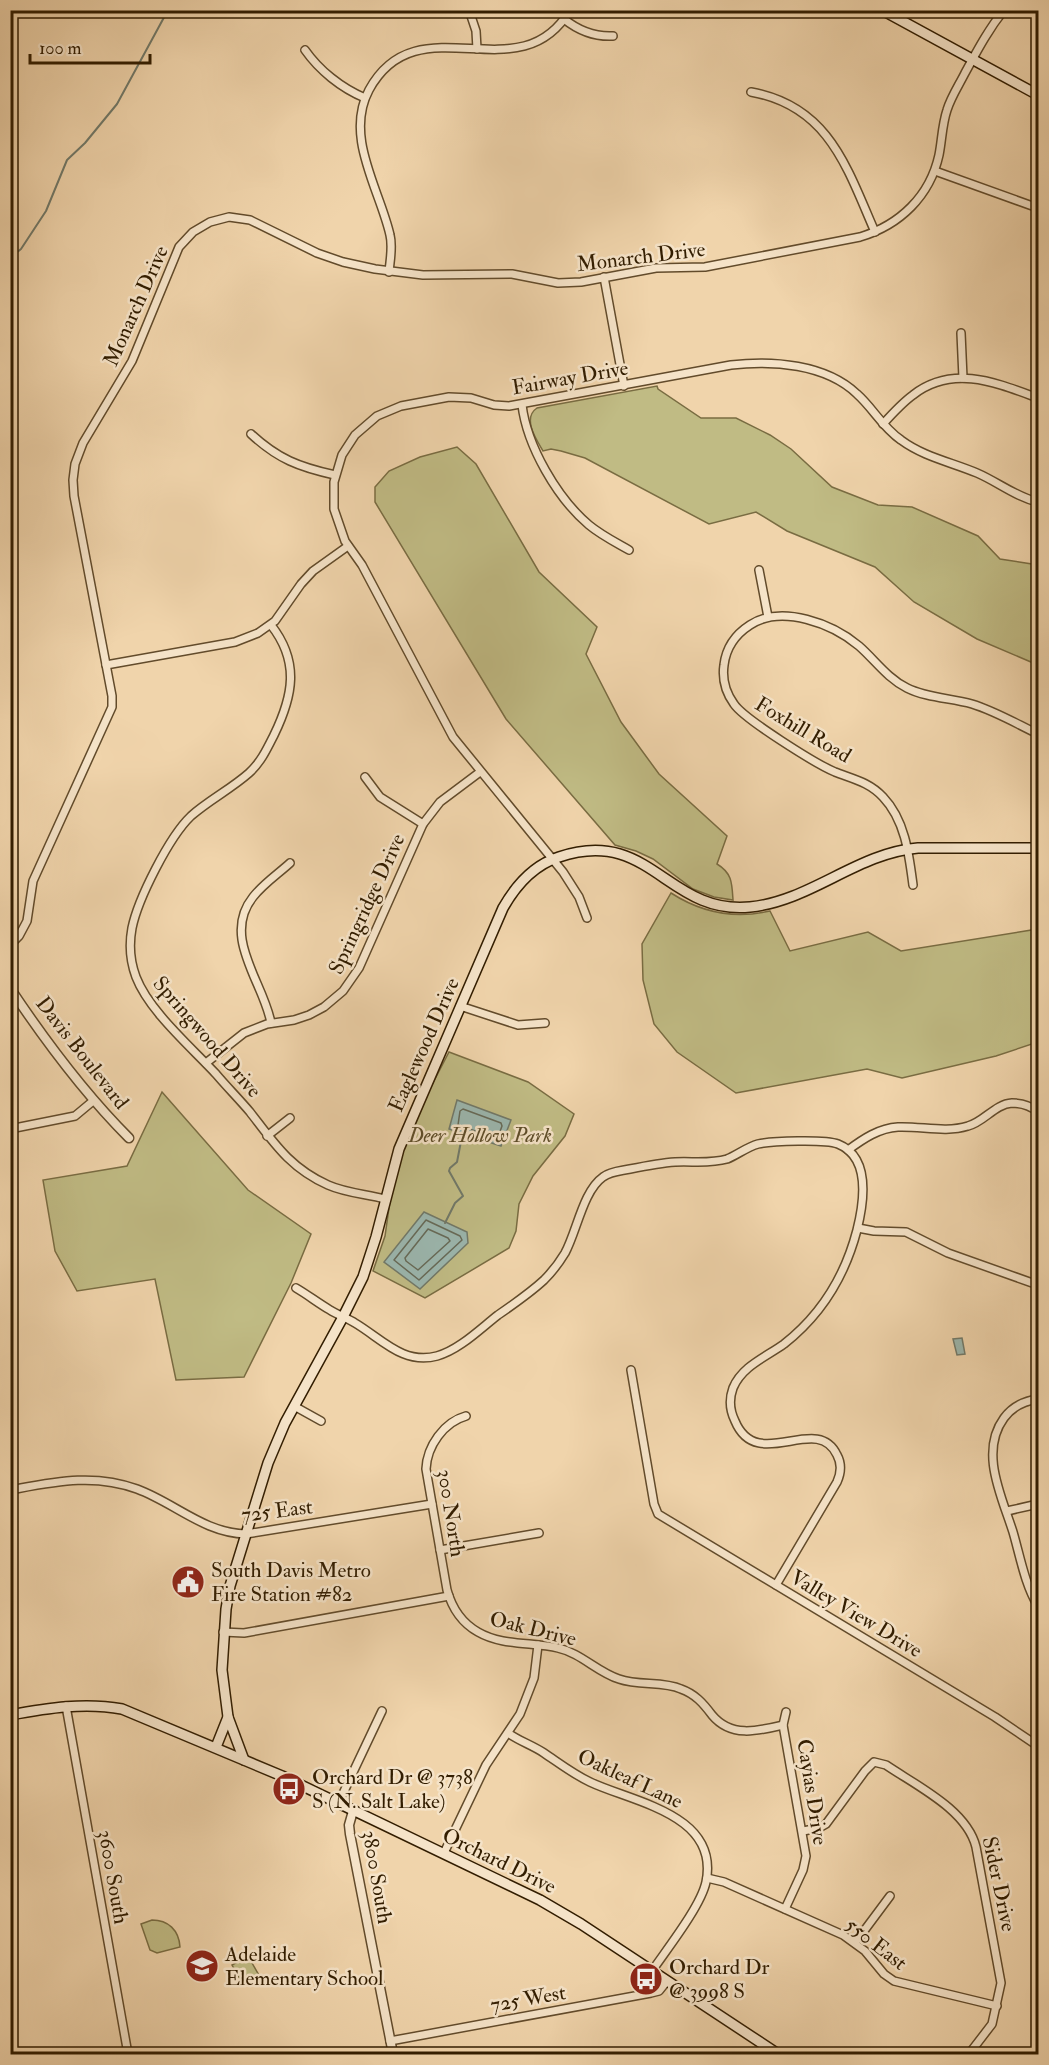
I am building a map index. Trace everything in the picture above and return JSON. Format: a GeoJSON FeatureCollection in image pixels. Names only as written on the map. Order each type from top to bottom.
{"type":"FeatureCollection","features":[{"type":"Feature","properties":{"kind":"main road"},"geometry":{"type":"LineString","coordinates":[[882,10],[1038,95]]}},
{"type":"Feature","properties":{"kind":"main road","name":"Eaglewood Drive"},"geometry":{"type":"LineString","coordinates":[[216,1747],[228,1717],[222,1670],[223,1632],[231,1586],[273,1450],[294,1406],[343,1317],[370,1259],[399,1149],[509,898],[529,875],[552,859],[582,850],[615,852],[644,863],[693,897],[720,905],[749,907],[768,905],[786,899],[876,857],[907,849],[1038,848]]}},
{"type":"Feature","properties":{"kind":"main road","name":"Orchard Drive"},"geometry":{"type":"LineString","coordinates":[[10,1715],[66,1706],[122,1708],[282,1776],[540,1900],[778,2055]]}},
{"type":"Feature","properties":{"kind":"main road"},"geometry":{"type":"LineString","coordinates":[[228,1717],[244,1760]]}},
{"type":"Feature","properties":{"kind":"street"},"geometry":{"type":"LineString","coordinates":[[469,10],[476,31],[477,49]]}},
{"type":"Feature","properties":{"kind":"street"},"geometry":{"type":"LineString","coordinates":[[389,272],[390,237],[361,138],[361,116],[365,98],[381,73],[403,55],[430,47],[510,50],[526,46],[546,37],[570,10]]}},
{"type":"Feature","properties":{"kind":"street","name":"Monarch Drive"},"geometry":{"type":"LineString","coordinates":[[10,945],[19,936],[27,921],[33,881],[111,712],[112,696],[74,496],[75,464],[86,436],[132,361],[175,256],[183,242],[198,228],[210,222],[222,218],[244,219],[324,255],[365,268],[435,276],[512,274],[558,283],[581,282],[663,267],[705,267],[857,238],[891,224],[909,210],[923,193],[935,171],[946,113],[952,97],[986,35],[1004,10]]}},
{"type":"Feature","properties":{"kind":"street"},"geometry":{"type":"LineString","coordinates":[[564,19],[590,34],[613,36]]}},
{"type":"Feature","properties":{"kind":"street"},"geometry":{"type":"LineString","coordinates":[[305,50],[332,78],[348,90],[365,98]]}},
{"type":"Feature","properties":{"kind":"street"},"geometry":{"type":"LineString","coordinates":[[751,92],[776,97],[790,105],[832,141],[847,167],[875,232]]}},
{"type":"Feature","properties":{"kind":"street"},"geometry":{"type":"LineString","coordinates":[[935,171],[1038,208]]}},
{"type":"Feature","properties":{"kind":"street"},"geometry":{"type":"LineString","coordinates":[[604,278],[624,386]]}},
{"type":"Feature","properties":{"kind":"street"},"geometry":{"type":"LineString","coordinates":[[961,333],[963,378]]}},
{"type":"Feature","properties":{"kind":"street","name":"Fairway Drive"},"geometry":{"type":"LineString","coordinates":[[587,918],[579,897],[552,859],[453,737],[362,565],[348,546],[339,527],[334,509],[335,475],[342,455],[355,435],[370,421],[393,408],[456,397],[501,406],[522,405],[741,364],[764,363],[791,366],[827,375],[850,388],[857,393],[882,424],[917,451],[974,472],[1018,496],[1038,502]]}},
{"type":"Feature","properties":{"kind":"street"},"geometry":{"type":"LineString","coordinates":[[882,424],[920,390],[944,380],[963,378],[986,380],[1038,398]]}},
{"type":"Feature","properties":{"kind":"street"},"geometry":{"type":"LineString","coordinates":[[522,405],[530,438],[566,500],[597,531],[628,550]]}},
{"type":"Feature","properties":{"kind":"street"},"geometry":{"type":"LineString","coordinates":[[250,434],[287,461],[307,469],[335,475]]}},
{"type":"Feature","properties":{"kind":"street"},"geometry":{"type":"LineString","coordinates":[[106,665],[252,637],[271,625],[313,571],[348,546]]}},
{"type":"Feature","properties":{"kind":"street"},"geometry":{"type":"LineString","coordinates":[[759,570],[768,617],[800,619],[831,628],[858,645],[887,674],[906,687],[971,704],[1038,734]]}},
{"type":"Feature","properties":{"kind":"street","name":"Foxhill Road"},"geometry":{"type":"LineString","coordinates":[[768,617],[748,625],[730,645],[723,670],[729,696],[740,711],[828,768],[863,782],[891,806],[899,819],[913,885]]}},
{"type":"Feature","properties":{"kind":"street","name":"Springwood Drive"},"geometry":{"type":"LineString","coordinates":[[271,625],[284,645],[290,669],[290,687],[285,712],[266,752],[255,768],[200,808],[175,835],[159,862],[137,911],[131,930],[132,966],[143,992],[152,1005],[245,1106],[292,1164],[319,1181],[348,1192],[385,1199]]}},
{"type":"Feature","properties":{"kind":"street","name":"Springridge Drive"},"geometry":{"type":"LineString","coordinates":[[206,1063],[244,1033],[271,1023],[294,1020],[317,1011],[337,997],[352,981],[423,824],[440,802],[480,772]]}},
{"type":"Feature","properties":{"kind":"street"},"geometry":{"type":"LineString","coordinates":[[365,777],[380,798],[423,824]]}},
{"type":"Feature","properties":{"kind":"street"},"geometry":{"type":"LineString","coordinates":[[271,1023],[268,1008],[243,946],[241,923],[252,898],[290,863]]}},
{"type":"Feature","properties":{"kind":"street","name":"Davis Boulevard"},"geometry":{"type":"LineString","coordinates":[[10,988],[53,1050],[93,1101],[129,1138]]}},
{"type":"Feature","properties":{"kind":"street"},"geometry":{"type":"LineString","coordinates":[[460,1006],[518,1025],[545,1023]]}},
{"type":"Feature","properties":{"kind":"street"},"geometry":{"type":"LineString","coordinates":[[10,1129],[75,1116],[93,1101]]}},
{"type":"Feature","properties":{"kind":"street"},"geometry":{"type":"LineString","coordinates":[[848,1150],[873,1134],[893,1128],[944,1130],[965,1127],[978,1122],[1007,1104],[1026,1105],[1038,1112]]}},
{"type":"Feature","properties":{"kind":"street"},"geometry":{"type":"LineString","coordinates":[[267,1136],[290,1118]]}},
{"type":"Feature","properties":{"kind":"street"},"geometry":{"type":"LineString","coordinates":[[297,1288],[394,1350],[407,1356],[429,1358],[442,1354],[538,1286],[566,1251],[592,1189],[609,1173],[670,1163],[717,1161],[763,1143],[829,1142],[848,1150],[859,1164],[862,1176],[862,1197],[858,1228],[841,1275],[822,1306],[795,1335],[746,1369],[738,1378],[732,1392],[730,1406],[734,1420],[740,1431],[750,1439],[760,1444],[770,1445],[818,1438],[832,1447],[840,1462],[839,1479],[776,1585]]}},
{"type":"Feature","properties":{"kind":"street"},"geometry":{"type":"LineString","coordinates":[[858,1228],[906,1232],[948,1253],[1038,1285]]}},
{"type":"Feature","properties":{"kind":"street","name":"Valley View Drive"},"geometry":{"type":"LineString","coordinates":[[631,1370],[657,1511],[663,1518],[995,1717],[1038,1746]]}},
{"type":"Feature","properties":{"kind":"street"},"geometry":{"type":"LineString","coordinates":[[1038,1399],[1023,1403],[1010,1411],[999,1425],[993,1437],[992,1461],[1030,1588],[1038,1606]]}},
{"type":"Feature","properties":{"kind":"street"},"geometry":{"type":"LineString","coordinates":[[294,1406],[321,1421]]}},
{"type":"Feature","properties":{"kind":"street","name":"300 North"},"geometry":{"type":"LineString","coordinates":[[449,1596],[426,1469],[430,1452],[447,1425],[466,1416]]}},
{"type":"Feature","properties":{"kind":"street","name":"725 East"},"geometry":{"type":"LineString","coordinates":[[10,1490],[64,1480],[114,1481],[147,1493],[182,1514],[236,1534],[432,1504]]}},
{"type":"Feature","properties":{"kind":"street"},"geometry":{"type":"LineString","coordinates":[[1006,1511],[1038,1504]]}},
{"type":"Feature","properties":{"kind":"street"},"geometry":{"type":"LineString","coordinates":[[440,1550],[539,1533]]}},
{"type":"Feature","properties":{"kind":"street"},"geometry":{"type":"LineString","coordinates":[[223,1632],[244,1633],[449,1596]]}},
{"type":"Feature","properties":{"kind":"street","name":"Oak Drive"},"geometry":{"type":"LineString","coordinates":[[449,1596],[460,1617],[482,1634],[495,1639],[538,1644],[571,1652],[600,1671],[618,1679],[644,1685],[672,1686],[685,1690],[702,1701],[716,1720],[731,1729],[750,1732],[783,1725]]}},
{"type":"Feature","properties":{"kind":"street"},"geometry":{"type":"LineString","coordinates":[[444,1853],[481,1774],[520,1714],[532,1685],[538,1644]]}},
{"type":"Feature","properties":{"kind":"street","name":"3600 South"},"geometry":{"type":"LineString","coordinates":[[66,1706],[128,2055]]}},
{"type":"Feature","properties":{"kind":"street"},"geometry":{"type":"LineString","coordinates":[[338,1804],[382,1712]]}},
{"type":"Feature","properties":{"kind":"street","name":"Cayias Drive"},"geometry":{"type":"LineString","coordinates":[[785,1909],[806,1861],[803,1831],[783,1725],[786,1712]]}},
{"type":"Feature","properties":{"kind":"street","name":"Oakleaf Lane"},"geometry":{"type":"LineString","coordinates":[[508,1733],[536,1748],[583,1779],[638,1799],[684,1823],[695,1834],[703,1848],[707,1863],[707,1878]]}},
{"type":"Feature","properties":{"kind":"street","name":"Sider Drive"},"geometry":{"type":"LineString","coordinates":[[803,1831],[826,1824],[874,1762],[886,1765],[952,1810],[963,1821],[971,1832],[1001,1983],[990,2028],[969,2055]]}},
{"type":"Feature","properties":{"kind":"street","name":"3800 South"},"geometry":{"type":"LineString","coordinates":[[353,1811],[349,1826],[350,1834],[393,2055]]}},
{"type":"Feature","properties":{"kind":"street"},"geometry":{"type":"LineString","coordinates":[[652,1971],[700,1898],[707,1878]]}},
{"type":"Feature","properties":{"kind":"street","name":"550 East"},"geometry":{"type":"LineString","coordinates":[[707,1878],[724,1882],[837,1932],[865,1951],[884,1974],[894,1982],[997,2006]]}},
{"type":"Feature","properties":{"kind":"street"},"geometry":{"type":"LineString","coordinates":[[855,1943],[890,1896]]}},
{"type":"Feature","properties":{"kind":"street","name":"725 West"},"geometry":{"type":"LineString","coordinates":[[390,2041],[651,1994],[659,1991],[667,1981]]}},
{"type":"Feature","properties":{"kind":"green space"},"geometry":{"type":"Polygon","coordinates":[[[657,386],[658,389],[701,418],[736,418],[770,435],[791,449],[832,487],[878,505],[912,507],[978,536],[1000,559],[1038,565],[1038,665],[977,639],[914,602],[875,567],[787,531],[756,512],[709,524],[585,458],[551,449],[543,451],[530,423],[533,412],[537,408],[657,386]]]}},
{"type":"Feature","properties":{"kind":"green space"},"geometry":{"type":"Polygon","coordinates":[[[457,447],[476,464],[539,572],[597,627],[586,654],[621,722],[659,774],[727,836],[717,864],[726,871],[730,879],[733,900],[714,897],[693,889],[653,859],[615,845],[506,719],[375,502],[375,487],[389,471],[420,457],[457,447]]]}},
{"type":"Feature","properties":{"kind":"green space"},"geometry":{"type":"Polygon","coordinates":[[[671,893],[707,910],[731,914],[770,911],[790,951],[868,932],[901,951],[1038,929],[1038,1042],[996,1056],[902,1078],[867,1069],[736,1093],[677,1052],[654,1024],[643,980],[642,944],[671,893]]]}},
{"type":"Feature","properties":{"kind":"green space","name":"Deer Hollow Park"},"geometry":{"type":"Polygon","coordinates":[[[449,1052],[528,1082],[574,1114],[565,1136],[533,1176],[519,1204],[516,1231],[509,1248],[425,1298],[373,1271],[385,1236],[390,1201],[403,1149],[420,1108],[449,1052]]]}},
{"type":"Feature","properties":{"kind":"green space"},"geometry":{"type":"Polygon","coordinates":[[[162,1092],[248,1190],[311,1234],[291,1283],[244,1377],[176,1380],[155,1279],[77,1291],[55,1251],[43,1180],[127,1166],[162,1092]]]}},
{"type":"Feature","properties":{"kind":"green space"},"geometry":{"type":"Polygon","coordinates":[[[158,1920],[172,1927],[180,1947],[157,1953],[150,1950],[141,1924],[158,1920]]]}},
{"type":"Feature","properties":{"kind":"green space"},"geometry":{"type":"Polygon","coordinates":[[[248,1956],[260,1977],[244,1986],[232,1965],[248,1956]]]}},
{"type":"Feature","properties":{"kind":"water"},"geometry":{"type":"Polygon","coordinates":[[[457,1100],[511,1120],[501,1146],[449,1129],[457,1100]]]}},
{"type":"Feature","properties":{"kind":"water"},"geometry":{"type":"Polygon","coordinates":[[[424,1212],[467,1232],[468,1243],[420,1289],[384,1262],[424,1212]]]}},
{"type":"Feature","properties":{"kind":"water"},"geometry":{"type":"Polygon","coordinates":[[[962,1338],[965,1354],[957,1355],[953,1339],[962,1338]]]}},
{"type":"Feature","properties":{"kind":"waterway"},"geometry":{"type":"LineString","coordinates":[[10,258],[21,249],[46,211],[67,160],[85,143],[117,104],[168,10]]}},
{"type":"Feature","properties":{"kind":"waterway"},"geometry":{"type":"LineString","coordinates":[[445,1223],[455,1203],[463,1196],[449,1171],[457,1162],[463,1131]]}},
{"type":"Feature","properties":{"kind":"place","name":"South Davis Metro Fire Station #82"},"geometry":{"type":"Point","coordinates":[188,1582]}},
{"type":"Feature","properties":{"kind":"place","name":"Orchard Dr @ 3738 S (N. Salt Lake)"},"geometry":{"type":"Point","coordinates":[289,1789]}},
{"type":"Feature","properties":{"kind":"place","name":"Adelaide Elementary School"},"geometry":{"type":"Point","coordinates":[202,1966]}},
{"type":"Feature","properties":{"kind":"place","name":"Orchard Dr @ 3998 S"},"geometry":{"type":"Point","coordinates":[646,1979]}}]}
